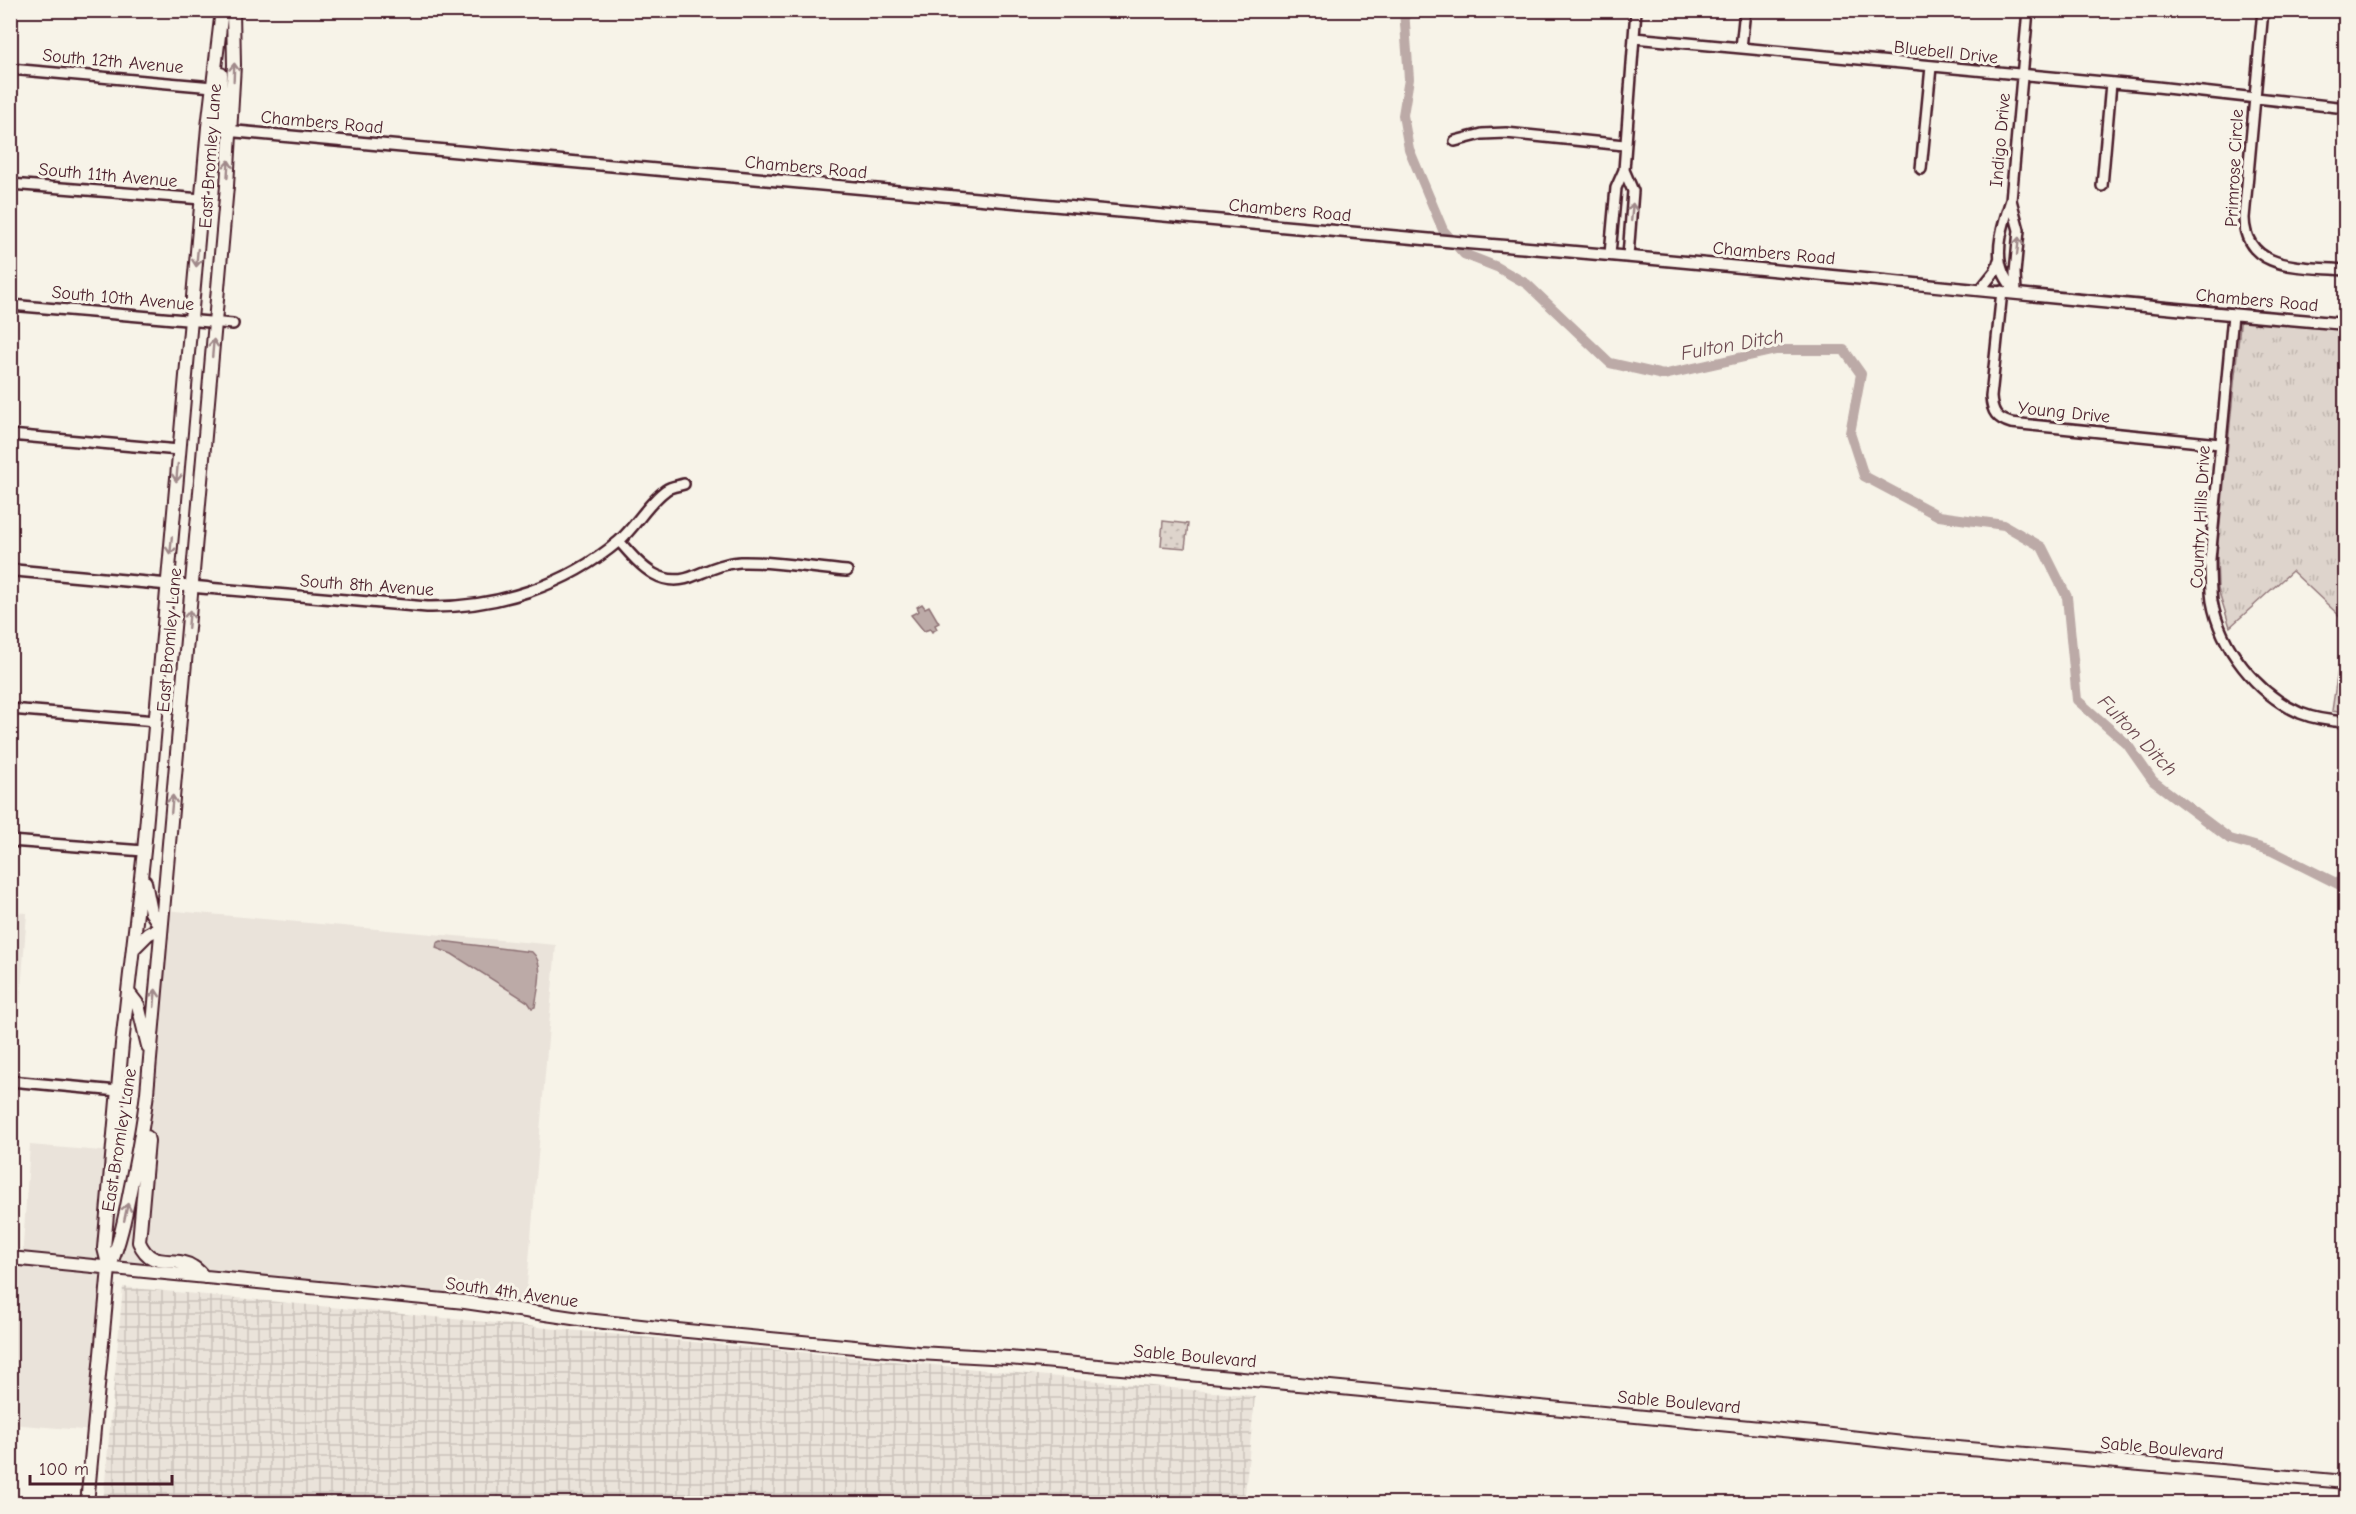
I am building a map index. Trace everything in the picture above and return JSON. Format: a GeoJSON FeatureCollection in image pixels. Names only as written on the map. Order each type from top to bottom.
{"type":"FeatureCollection","features":[{"type":"Feature","properties":{"kind":"main road","name":"East Bromley Lane"},"geometry":{"type":"LineString","coordinates":[[87,1503],[109,1268],[104,1248],[118,1091],[144,851],[202,199],[222,10]]}},
{"type":"Feature","properties":{"kind":"main road","name":"East Bromley Lane"},"geometry":{"type":"LineString","coordinates":[[109,1268],[118,1249],[143,1125],[150,1056],[231,131],[235,53],[233,10]]}},
{"type":"Feature","properties":{"kind":"main road"},"geometry":{"type":"LineString","coordinates":[[220,29],[220,120],[224,127],[231,131]]}},
{"type":"Feature","properties":{"kind":"main road"},"geometry":{"type":"LineString","coordinates":[[206,158],[215,138],[231,131]]}},
{"type":"Feature","properties":{"kind":"main road"},"geometry":{"type":"LineString","coordinates":[[133,949],[148,934],[161,927],[149,906],[142,869]]}},
{"type":"Feature","properties":{"kind":"main road"},"geometry":{"type":"LineString","coordinates":[[128,992],[138,1005],[150,1056]]}},
{"type":"Feature","properties":{"kind":"main road"},"geometry":{"type":"LineString","coordinates":[[143,1125],[148,1141],[139,1242],[143,1251],[151,1258],[192,1266],[204,1277]]}},
{"type":"Feature","properties":{"kind":"main road","name":"South 4th Avenue"},"geometry":{"type":"LineString","coordinates":[[10,1258],[465,1302],[577,1319],[677,1330],[918,1353],[1009,1358]]}},
{"type":"Feature","properties":{"kind":"main road","name":"Sable Boulevard"},"geometry":{"type":"LineString","coordinates":[[1009,1358],[1912,1444],[2346,1482]]}},
{"type":"Feature","properties":{"kind":"street"},"geometry":{"type":"LineString","coordinates":[[1610,254],[1616,188],[1624,170],[1624,145],[1636,10]]}},
{"type":"Feature","properties":{"kind":"street"},"geometry":{"type":"LineString","coordinates":[[1741,48],[1745,10]]}},
{"type":"Feature","properties":{"kind":"street","name":"Indigo Drive"},"geometry":{"type":"LineString","coordinates":[[2000,258],[2003,223],[2011,200],[2028,10]]}},
{"type":"Feature","properties":{"kind":"street","name":"Primrose Circle"},"geometry":{"type":"LineString","coordinates":[[2263,10],[2244,218],[2249,241],[2261,255],[2275,262],[2346,270]]}},
{"type":"Feature","properties":{"kind":"street","name":"Bluebell Drive"},"geometry":{"type":"LineString","coordinates":[[1634,38],[2022,76],[2110,82],[2255,98]]}},
{"type":"Feature","properties":{"kind":"street"},"geometry":{"type":"LineString","coordinates":[[1921,169],[1930,67]]}},
{"type":"Feature","properties":{"kind":"street","name":"South 12th Avenue"},"geometry":{"type":"LineString","coordinates":[[10,69],[213,87]]}},
{"type":"Feature","properties":{"kind":"street"},"geometry":{"type":"LineString","coordinates":[[2102,186],[2110,82]]}},
{"type":"Feature","properties":{"kind":"street","name":"Primrose Circle"},"geometry":{"type":"LineString","coordinates":[[2255,98],[2346,108]]}},
{"type":"Feature","properties":{"kind":"street","name":"Chambers Road"},"geometry":{"type":"LineString","coordinates":[[231,131],[1610,254],[2346,324]]}},
{"type":"Feature","properties":{"kind":"street"},"geometry":{"type":"LineString","coordinates":[[1455,141],[1482,134],[1506,134],[1624,145]]}},
{"type":"Feature","properties":{"kind":"street"},"geometry":{"type":"LineString","coordinates":[[1624,170],[1634,191],[1628,256]]}},
{"type":"Feature","properties":{"kind":"street","name":"South 11th Avenue"},"geometry":{"type":"LineString","coordinates":[[10,184],[202,199]]}},
{"type":"Feature","properties":{"kind":"street","name":"Indigo Drive"},"geometry":{"type":"LineString","coordinates":[[2011,200],[2019,230],[2015,273],[2016,293]]}},
{"type":"Feature","properties":{"kind":"street"},"geometry":{"type":"LineString","coordinates":[[1980,290],[1996,270],[2000,258]]}},
{"type":"Feature","properties":{"kind":"street"},"geometry":{"type":"LineString","coordinates":[[2000,258],[2002,272],[2016,293]]}},
{"type":"Feature","properties":{"kind":"street","name":"Young Drive"},"geometry":{"type":"LineString","coordinates":[[2002,291],[1991,397],[1994,412],[2000,418],[2011,423],[2220,444]]}},
{"type":"Feature","properties":{"kind":"street","name":"South 10th Avenue"},"geometry":{"type":"LineString","coordinates":[[10,305],[233,324]]}},
{"type":"Feature","properties":{"kind":"street","name":"Country Hills Drive"},"geometry":{"type":"LineString","coordinates":[[2233,315],[2210,559],[2212,599],[2219,624],[2230,647],[2246,670],[2274,697],[2303,714],[2346,722]]}},
{"type":"Feature","properties":{"kind":"street"},"geometry":{"type":"LineString","coordinates":[[10,435],[179,450]]}},
{"type":"Feature","properties":{"kind":"street","name":"South 8th Avenue"},"geometry":{"type":"LineString","coordinates":[[10,570],[411,607],[493,603],[544,585],[587,563],[619,541],[667,490],[684,484]]}},
{"type":"Feature","properties":{"kind":"street"},"geometry":{"type":"LineString","coordinates":[[619,541],[646,570],[666,579],[687,579],[710,568],[735,562],[847,571]]}},
{"type":"Feature","properties":{"kind":"street"},"geometry":{"type":"LineString","coordinates":[[10,709],[156,720]]}},
{"type":"Feature","properties":{"kind":"street"},"geometry":{"type":"LineString","coordinates":[[10,841],[144,851]]}},
{"type":"Feature","properties":{"kind":"street"},"geometry":{"type":"LineString","coordinates":[[10,1081],[118,1091]]}},
{"type":"Feature","properties":{"kind":"shaded area"},"geometry":{"type":"Polygon","coordinates":[[[922,604],[925,608],[929,606],[939,623],[935,625],[937,629],[932,632],[930,629],[924,631],[911,615],[919,611],[917,607],[922,604]]]}},
{"type":"Feature","properties":{"kind":"shaded area"},"geometry":{"type":"Polygon","coordinates":[[[164,910],[556,945],[525,1308],[110,1268],[94,1431],[11,1424],[10,1258],[22,1259],[30,1145],[113,1152],[109,1267],[149,1067],[164,910]]]}},
{"type":"Feature","properties":{"kind":"shaded area"},"geometry":{"type":"Polygon","coordinates":[[[10,912],[27,913],[20,1003],[11,1002],[10,912]]]}},
{"type":"Feature","properties":{"kind":"shaded area"},"geometry":{"type":"Polygon","coordinates":[[[441,941],[532,952],[539,963],[540,970],[535,1007],[532,1008],[528,1002],[452,954],[436,948],[437,943],[441,941]]]}},
{"type":"Feature","properties":{"kind":"shaded area"},"geometry":{"type":"Polygon","coordinates":[[[123,1287],[1255,1396],[1244,1503],[103,1503],[123,1287]]]}},
{"type":"Feature","properties":{"kind":"green space"},"geometry":{"type":"Polygon","coordinates":[[[2241,315],[2345,323],[2345,621],[2292,571],[2230,627],[2218,589],[2217,553],[2241,315]]]}},
{"type":"Feature","properties":{"kind":"green space"},"geometry":{"type":"Polygon","coordinates":[[[1163,521],[1188,524],[1185,548],[1161,546],[1163,521]]]}},
{"type":"Feature","properties":{"kind":"green space"},"geometry":{"type":"Polygon","coordinates":[[[2345,621],[2345,713],[2332,711],[2345,621]]]}},
{"type":"Feature","properties":{"kind":"waterway","name":"Fulton Ditch"},"geometry":{"type":"LineString","coordinates":[[1404,10],[1409,79],[1403,115],[1409,149],[1443,230],[1464,254],[1497,267],[1527,284],[1610,363],[1663,375],[1775,350],[1844,350],[1861,374],[1850,433],[1864,476],[1939,516],[2004,525],[2042,547],[2067,597],[2077,700],[2127,744],[2153,781],[2230,839],[2272,851],[2346,888]]}}]}
